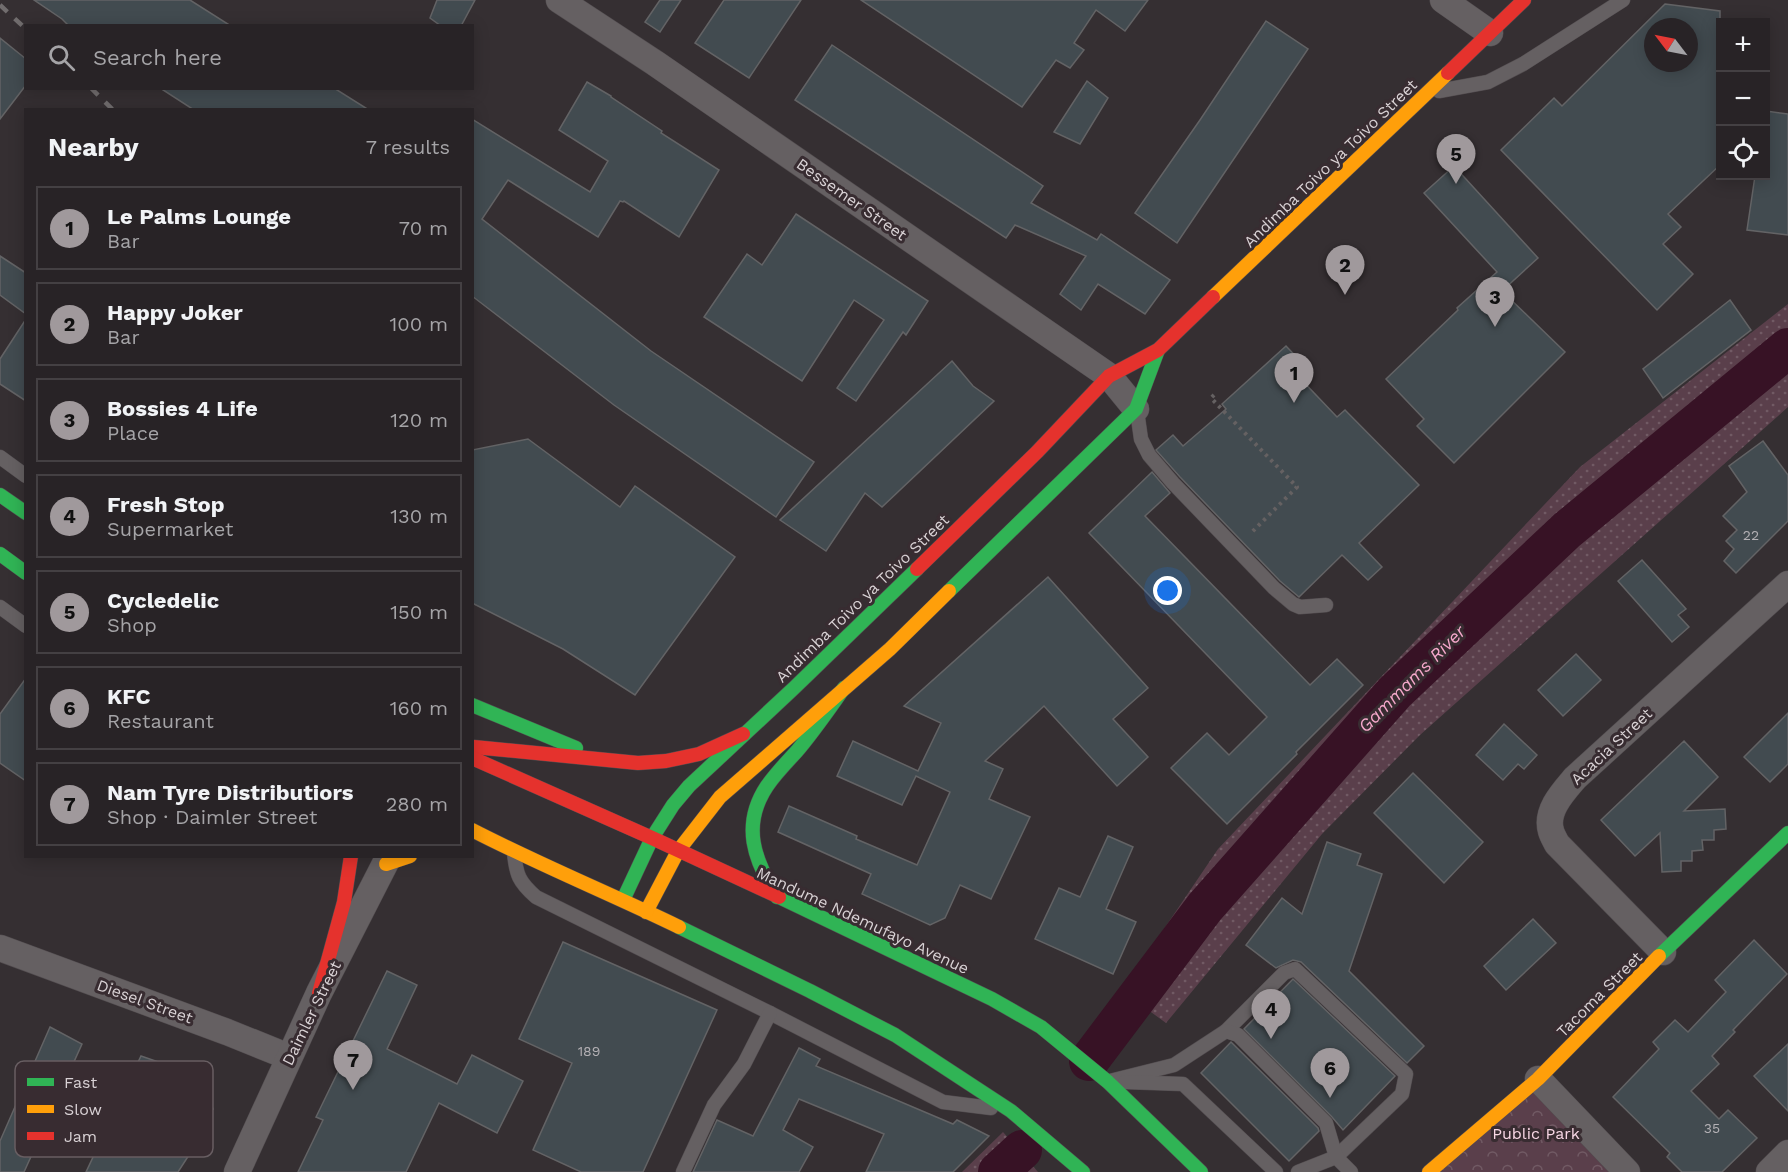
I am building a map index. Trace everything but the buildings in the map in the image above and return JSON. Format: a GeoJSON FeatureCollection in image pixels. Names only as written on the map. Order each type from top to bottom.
{"type":"FeatureCollection","features":[{"type":"Feature","properties":{"kind":"street"},"geometry":{"type":"LineString","coordinates":[[1443,0],[1490,33]]}},
{"type":"Feature","properties":{"kind":"street","name":"Andimba Toivo ya Toivo Street"},"geometry":{"type":"LineString","coordinates":[[623,900],[652,838],[673,805],[689,786],[794,688],[1037,452],[1109,376],[1158,350],[1524,0]]}},
{"type":"Feature","properties":{"kind":"street","name":"Bessemer Street"},"geometry":{"type":"LineString","coordinates":[[562,1],[1109,376],[1137,409]]}},
{"type":"Feature","properties":{"kind":"street","name":"Andimba Toivo ya Toivo Street"},"geometry":{"type":"LineString","coordinates":[[646,912],[678,851],[720,797],[890,649],[1137,409],[1158,350]]}},
{"type":"Feature","properties":{"kind":"street"},"geometry":{"type":"LineString","coordinates":[[0,495],[24,512]]}},
{"type":"Feature","properties":{"kind":"street"},"geometry":{"type":"LineString","coordinates":[[0,554],[24,572]]}},
{"type":"Feature","properties":{"kind":"street","name":"Acacia Street"},"geometry":{"type":"LineString","coordinates":[[1664,952],[1557,844],[1550,829],[1551,814],[1562,794],[1575,778],[1788,584]]}},
{"type":"Feature","properties":{"kind":"street"},"geometry":{"type":"LineString","coordinates":[[777,897],[755,855],[751,831],[754,810],[767,787],[844,688]]}},
{"type":"Feature","properties":{"kind":"street"},"geometry":{"type":"LineString","coordinates":[[474,706],[608,761]]}},
{"type":"Feature","properties":{"kind":"street"},"geometry":{"type":"LineString","coordinates":[[474,747],[638,763],[666,761],[699,754],[743,734]]}},
{"type":"Feature","properties":{"kind":"street","name":"Mandume Ndemufayo Avenue"},"geometry":{"type":"LineString","coordinates":[[474,759],[652,838],[1002,1004],[1041,1027],[1108,1082],[1201,1172]]}},
{"type":"Feature","properties":{"kind":"street"},"geometry":{"type":"LineString","coordinates":[[474,831],[514,852],[623,900],[895,1035],[1011,1111],[1076,1169]]}},
{"type":"Feature","properties":{"kind":"street","name":"Tacoma Street"},"geometry":{"type":"LineString","coordinates":[[1429,1172],[1539,1079],[1664,952],[1788,833]]}},
{"type":"Feature","properties":{"kind":"street"},"geometry":{"type":"LineString","coordinates":[[476,848],[491,839]]}},
{"type":"Feature","properties":{"kind":"street"},"geometry":{"type":"LineString","coordinates":[[319,993],[344,902],[351,858]]}},
{"type":"Feature","properties":{"kind":"street","name":"Daimler Street"},"geometry":{"type":"LineString","coordinates":[[237,1172],[319,993],[395,859]]}},
{"type":"Feature","properties":{"kind":"street","name":"Diesel Street"},"geometry":{"type":"LineString","coordinates":[[0,948],[289,1057]]}},
{"type":"Feature","properties":{"kind":"street"},"geometry":{"type":"LineString","coordinates":[[1539,1079],[1627,1172]]}},
{"type":"Feature","properties":{"kind":"street"},"geometry":{"type":"LineString","coordinates":[[1768,1172],[1788,1153]]}},
{"type":"Feature","properties":{"kind":"lane"},"geometry":{"type":"LineString","coordinates":[[1428,93],[1488,82],[1523,64],[1623,0]]}},
{"type":"Feature","properties":{"kind":"lane"},"geometry":{"type":"LineString","coordinates":[[1137,409],[1141,439],[1149,455],[1258,572],[1293,604],[1300,607],[1326,605]]}},
{"type":"Feature","properties":{"kind":"lane"},"geometry":{"type":"LineString","coordinates":[[0,457],[24,475]]}},
{"type":"Feature","properties":{"kind":"lane"},"geometry":{"type":"LineString","coordinates":[[0,607],[24,625]]}},
{"type":"Feature","properties":{"kind":"lane"},"geometry":{"type":"LineString","coordinates":[[514,852],[516,872],[523,886],[536,897],[943,1102],[1011,1111]]}},
{"type":"Feature","properties":{"kind":"lane"},"geometry":{"type":"LineString","coordinates":[[1108,1082],[1174,1065],[1226,1031],[1284,974],[1295,969],[1406,1074],[1402,1094],[1336,1156],[1298,1172]]}},
{"type":"Feature","properties":{"kind":"lane"},"geometry":{"type":"LineString","coordinates":[[683,1172],[714,1105],[744,1064],[770,1013]]}},
{"type":"Feature","properties":{"kind":"lane"},"geometry":{"type":"LineString","coordinates":[[1226,1031],[1238,1035],[1326,1123],[1336,1156],[1351,1172]]}},
{"type":"Feature","properties":{"kind":"lane"},"geometry":{"type":"LineString","coordinates":[[1108,1082],[1183,1084],[1276,1172]]}},
{"type":"Feature","properties":{"kind":"path"},"geometry":{"type":"LineString","coordinates":[[1214,395],[1211,398],[1297,488],[1251,533]]}},
{"type":"Feature","properties":{"kind":"green space"},"geometry":{"type":"Polygon","coordinates":[[[1788,304],[1788,407],[1420,735],[1322,834],[1166,1023],[1122,991],[1218,849],[1580,467],[1788,304]]]}},
{"type":"Feature","properties":{"kind":"green space","name":"Public Park"},"geometry":{"type":"Polygon","coordinates":[[[1538,1079],[1627,1172],[1429,1172],[1538,1079]]]}},
{"type":"Feature","properties":{"kind":"green space"},"geometry":{"type":"Polygon","coordinates":[[[1003,1132],[1038,1172],[962,1172],[1003,1132]]]}},
{"type":"Feature","properties":{"kind":"waterway","name":"Gammams River"},"geometry":{"type":"LineString","coordinates":[[1089,1061],[1205,907],[1395,692],[1567,530],[1788,348]]}},
{"type":"Feature","properties":{"kind":"waterway","name":"Gammams River"},"geometry":{"type":"LineString","coordinates":[[998,1172],[1022,1150]]}},
{"type":"Feature","properties":{"kind":"railway"},"geometry":{"type":"LineString","coordinates":[[0,5],[24,27]]}},
{"type":"Feature","properties":{"kind":"railway"},"geometry":{"type":"LineString","coordinates":[[93,90],[111,108]]}},
{"type":"Feature","properties":{"kind":"traffic: fast"},"geometry":{"type":"LineString","coordinates":[[949,591],[1136,409],[1158,350]]}},
{"type":"Feature","properties":{"kind":"traffic: fast"},"geometry":{"type":"LineString","coordinates":[[0,495],[24,512]]}},
{"type":"Feature","properties":{"kind":"traffic: fast"},"geometry":{"type":"LineString","coordinates":[[0,554],[24,572]]}},
{"type":"Feature","properties":{"kind":"traffic: fast"},"geometry":{"type":"LineString","coordinates":[[623,900],[652,838],[673,805],[689,786],[917,569]]}},
{"type":"Feature","properties":{"kind":"traffic: fast"},"geometry":{"type":"LineString","coordinates":[[777,897],[757,856],[753,829],[754,815],[767,786],[809,736],[844,688]]}},
{"type":"Feature","properties":{"kind":"traffic: fast"},"geometry":{"type":"LineString","coordinates":[[474,706],[576,748]]}},
{"type":"Feature","properties":{"kind":"traffic: fast"},"geometry":{"type":"LineString","coordinates":[[1659,956],[1788,833]]}},
{"type":"Feature","properties":{"kind":"traffic: fast"},"geometry":{"type":"LineString","coordinates":[[779,897],[992,999],[1041,1027],[1108,1082],[1201,1172]]}},
{"type":"Feature","properties":{"kind":"traffic: fast"},"geometry":{"type":"LineString","coordinates":[[679,927],[895,1035],[1011,1111],[1083,1172]]}},
{"type":"Feature","properties":{"kind":"traffic: slow"},"geometry":{"type":"LineString","coordinates":[[1213,297],[1448,73]]}},
{"type":"Feature","properties":{"kind":"traffic: slow"},"geometry":{"type":"LineString","coordinates":[[646,912],[678,851],[720,797],[890,649],[949,591]]}},
{"type":"Feature","properties":{"kind":"traffic: slow"},"geometry":{"type":"LineString","coordinates":[[474,831],[679,927]]}},
{"type":"Feature","properties":{"kind":"traffic: slow"},"geometry":{"type":"LineString","coordinates":[[386,864],[404,858]]}},
{"type":"Feature","properties":{"kind":"traffic: slow"},"geometry":{"type":"LineString","coordinates":[[1429,1172],[1538,1079],[1659,956]]}},
{"type":"Feature","properties":{"kind":"traffic: jam"},"geometry":{"type":"LineString","coordinates":[[1448,73],[1524,0]]}},
{"type":"Feature","properties":{"kind":"traffic: jam"},"geometry":{"type":"LineString","coordinates":[[917,569],[1037,452],[1109,376],[1158,350],[1213,297]]}},
{"type":"Feature","properties":{"kind":"traffic: jam"},"geometry":{"type":"LineString","coordinates":[[474,747],[638,763],[666,761],[699,754],[743,734]]}},
{"type":"Feature","properties":{"kind":"traffic: jam"},"geometry":{"type":"LineString","coordinates":[[474,759],[779,897]]}},
{"type":"Feature","properties":{"kind":"traffic: jam"},"geometry":{"type":"LineString","coordinates":[[319,993],[344,902],[351,858]]}},
{"type":"Feature","properties":{"kind":"place","name":"Cycledelic"},"geometry":{"type":"Point","coordinates":[1456,184]}},
{"type":"Feature","properties":{"kind":"place","name":"Happy Joker"},"geometry":{"type":"Point","coordinates":[1345,295]}},
{"type":"Feature","properties":{"kind":"place","name":"Bossies 4 Life"},"geometry":{"type":"Point","coordinates":[1495,327]}},
{"type":"Feature","properties":{"kind":"place","name":"Le Palms Lounge"},"geometry":{"type":"Point","coordinates":[1294,403]}},
{"type":"Feature","properties":{"kind":"place","name":"Fresh Stop"},"geometry":{"type":"Point","coordinates":[1271,1039]}},
{"type":"Feature","properties":{"kind":"place","name":"Nam Tyre Distributiors"},"geometry":{"type":"Point","coordinates":[353,1090]}},
{"type":"Feature","properties":{"kind":"place","name":"KFC"},"geometry":{"type":"Point","coordinates":[1330,1098]}}]}
